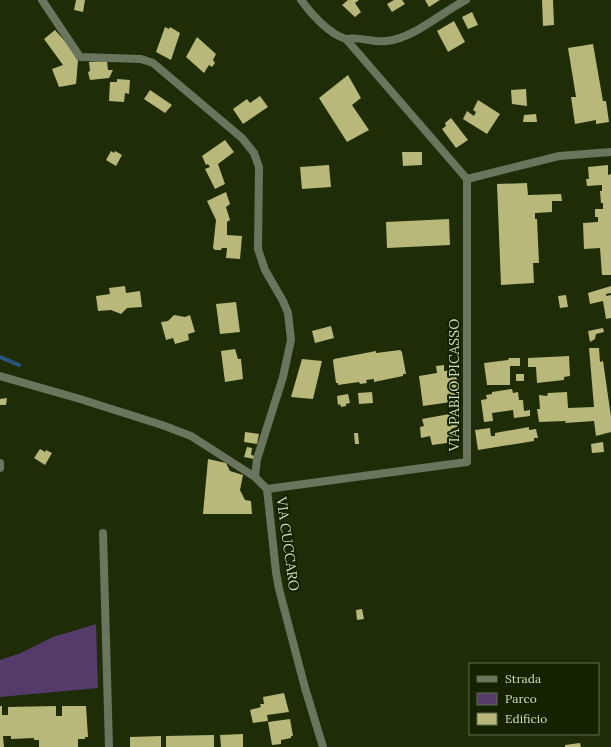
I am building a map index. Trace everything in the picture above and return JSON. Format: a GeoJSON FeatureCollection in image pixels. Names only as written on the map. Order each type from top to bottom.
{"type":"FeatureCollection","features":[{"type":"Feature","properties":{"kind":"street"},"geometry":{"type":"LineString","coordinates":[[42,0],[80,57],[141,59],[153,63],[242,138],[254,153],[260,168],[258,249],[265,270],[283,301],[288,313],[291,340],[283,378],[257,459],[255,478]]}},
{"type":"Feature","properties":{"kind":"street"},"geometry":{"type":"LineString","coordinates":[[301,0],[305,6],[338,36],[386,41],[404,37],[466,0]]}},
{"type":"Feature","properties":{"kind":"street"},"geometry":{"type":"LineString","coordinates":[[346,38],[467,179],[559,156],[611,152]]}},
{"type":"Feature","properties":{"kind":"street","name":"VIA PABLO PICASSO"},"geometry":{"type":"LineString","coordinates":[[268,489],[467,462],[467,179]]}},
{"type":"Feature","properties":{"kind":"street","name":"VIA CUCCARO"},"geometry":{"type":"LineString","coordinates":[[0,376],[162,425],[191,436],[255,478],[268,489],[279,589],[305,688],[323,747]]}},
{"type":"Feature","properties":{"kind":"street"},"geometry":{"type":"LineString","coordinates":[[0,463],[0,468]]}},
{"type":"Feature","properties":{"kind":"street"},"geometry":{"type":"LineString","coordinates":[[103,533],[108,747]]}},
{"type":"Feature","properties":{"kind":"green space"},"geometry":{"type":"Polygon","coordinates":[[[96,624],[98,688],[0,697],[0,660],[21,653],[53,637],[96,624]]]}},
{"type":"Feature","properties":{"kind":"building"},"geometry":{"type":"Polygon","coordinates":[[[76,0],[85,0],[83,12],[74,10],[76,0]]]}},
{"type":"Feature","properties":{"kind":"building"},"geometry":{"type":"Polygon","coordinates":[[[348,0],[359,0],[355,3],[361,12],[355,17],[342,5],[348,0]]]}},
{"type":"Feature","properties":{"kind":"building"},"geometry":{"type":"Polygon","coordinates":[[[394,0],[402,0],[405,4],[392,12],[387,4],[394,0]]]}},
{"type":"Feature","properties":{"kind":"building"},"geometry":{"type":"Polygon","coordinates":[[[425,0],[440,0],[429,7],[425,0]]]}},
{"type":"Feature","properties":{"kind":"building"},"geometry":{"type":"Polygon","coordinates":[[[542,0],[553,0],[554,25],[543,26],[542,0]]]}},
{"type":"Feature","properties":{"kind":"building"},"geometry":{"type":"Polygon","coordinates":[[[472,12],[478,25],[468,29],[462,17],[472,12]]]}},
{"type":"Feature","properties":{"kind":"building"},"geometry":{"type":"Polygon","coordinates":[[[454,21],[465,42],[448,52],[437,31],[454,21]]]}},
{"type":"Feature","properties":{"kind":"building"},"geometry":{"type":"Polygon","coordinates":[[[165,27],[169,29],[170,27],[180,33],[171,60],[156,52],[165,27]]]}},
{"type":"Feature","properties":{"kind":"building"},"geometry":{"type":"Polygon","coordinates":[[[55,30],[77,55],[75,56],[78,61],[76,84],[59,87],[52,69],[63,65],[44,39],[55,30]]]}},
{"type":"Feature","properties":{"kind":"building"},"geometry":{"type":"Polygon","coordinates":[[[197,37],[216,54],[213,60],[215,63],[212,67],[209,65],[204,73],[186,57],[197,37]]]}},
{"type":"Feature","properties":{"kind":"building"},"geometry":{"type":"Polygon","coordinates":[[[593,44],[603,101],[606,101],[609,122],[596,124],[596,120],[575,124],[571,97],[576,97],[568,48],[593,44]]]}},
{"type":"Feature","properties":{"kind":"building"},"geometry":{"type":"Polygon","coordinates":[[[107,61],[108,70],[113,70],[109,78],[90,80],[88,72],[90,71],[89,62],[107,61]]]}},
{"type":"Feature","properties":{"kind":"building"},"geometry":{"type":"Polygon","coordinates":[[[348,75],[361,98],[352,105],[369,130],[347,142],[319,98],[348,75]]]}},
{"type":"Feature","properties":{"kind":"building"},"geometry":{"type":"Polygon","coordinates":[[[117,79],[130,80],[129,94],[125,93],[124,102],[109,101],[110,82],[117,82],[117,79]]]}},
{"type":"Feature","properties":{"kind":"building"},"geometry":{"type":"Polygon","coordinates":[[[526,89],[527,106],[512,104],[511,90],[526,89]]]}},
{"type":"Feature","properties":{"kind":"building"},"geometry":{"type":"Polygon","coordinates":[[[150,90],[172,105],[165,113],[144,99],[150,90]]]}},
{"type":"Feature","properties":{"kind":"building"},"geometry":{"type":"Polygon","coordinates":[[[260,96],[268,107],[243,124],[233,109],[247,99],[250,103],[260,96]]]}},
{"type":"Feature","properties":{"kind":"building"},"geometry":{"type":"Polygon","coordinates":[[[478,100],[500,114],[487,134],[463,119],[467,111],[474,116],[476,112],[473,110],[478,100]]]}},
{"type":"Feature","properties":{"kind":"building"},"geometry":{"type":"Polygon","coordinates":[[[536,114],[537,122],[523,122],[524,115],[536,114]]]}},
{"type":"Feature","properties":{"kind":"building"},"geometry":{"type":"Polygon","coordinates":[[[451,118],[468,140],[456,148],[442,129],[446,126],[445,123],[451,118]]]}},
{"type":"Feature","properties":{"kind":"building"},"geometry":{"type":"Polygon","coordinates":[[[225,140],[234,152],[218,164],[225,184],[215,189],[205,169],[210,167],[208,164],[206,165],[202,156],[225,140]]]}},
{"type":"Feature","properties":{"kind":"building"},"geometry":{"type":"Polygon","coordinates":[[[111,151],[114,153],[115,151],[122,155],[116,166],[106,160],[111,151]]]}},
{"type":"Feature","properties":{"kind":"building"},"geometry":{"type":"Polygon","coordinates":[[[402,152],[422,152],[422,165],[403,166],[402,152]]]}},
{"type":"Feature","properties":{"kind":"building"},"geometry":{"type":"Polygon","coordinates":[[[329,165],[331,187],[302,189],[300,167],[329,165]]]}},
{"type":"Feature","properties":{"kind":"building"},"geometry":{"type":"Polygon","coordinates":[[[608,165],[608,175],[611,174],[611,275],[602,275],[600,248],[584,249],[583,223],[598,222],[598,217],[595,217],[595,209],[603,209],[600,191],[602,191],[602,185],[587,186],[586,179],[589,179],[588,167],[608,165]]]}},
{"type":"Feature","properties":{"kind":"building"},"geometry":{"type":"Polygon","coordinates":[[[527,183],[528,195],[561,194],[562,201],[552,201],[552,212],[535,213],[535,219],[537,219],[539,263],[533,263],[534,283],[501,285],[497,184],[527,183]]]}},
{"type":"Feature","properties":{"kind":"building"},"geometry":{"type":"Polygon","coordinates":[[[226,192],[230,204],[226,207],[230,220],[227,222],[227,235],[242,236],[240,259],[226,258],[227,248],[215,250],[213,248],[216,220],[207,201],[226,192]]]}},
{"type":"Feature","properties":{"kind":"building"},"geometry":{"type":"Polygon","coordinates":[[[449,219],[450,245],[387,248],[386,222],[449,219]]]}},
{"type":"Feature","properties":{"kind":"building"},"geometry":{"type":"Polygon","coordinates":[[[125,286],[126,293],[140,291],[142,307],[127,308],[121,314],[111,310],[98,311],[96,296],[110,294],[109,288],[125,286]]]}},
{"type":"Feature","properties":{"kind":"building"},"geometry":{"type":"Polygon","coordinates":[[[611,286],[611,293],[606,294],[606,296],[611,295],[611,318],[606,319],[603,301],[590,304],[588,293],[611,286]]]}},
{"type":"Feature","properties":{"kind":"building"},"geometry":{"type":"Polygon","coordinates":[[[566,295],[568,307],[560,308],[558,296],[566,295]]]}},
{"type":"Feature","properties":{"kind":"building"},"geometry":{"type":"Polygon","coordinates":[[[236,302],[240,332],[220,334],[216,304],[236,302]]]}},
{"type":"Feature","properties":{"kind":"building"},"geometry":{"type":"Polygon","coordinates":[[[174,315],[185,317],[190,315],[195,332],[188,334],[189,340],[175,344],[173,338],[166,340],[161,322],[168,321],[174,315]]]}},
{"type":"Feature","properties":{"kind":"building"},"geometry":{"type":"Polygon","coordinates":[[[331,326],[334,338],[315,343],[312,331],[331,326]]]}},
{"type":"Feature","properties":{"kind":"building"},"geometry":{"type":"Polygon","coordinates":[[[603,328],[604,332],[596,334],[595,339],[590,342],[588,331],[603,328]]]}},
{"type":"Feature","properties":{"kind":"building"},"geometry":{"type":"Polygon","coordinates":[[[589,348],[599,348],[600,362],[603,361],[611,417],[611,432],[596,436],[594,421],[565,423],[566,421],[539,422],[537,409],[540,409],[539,395],[547,396],[548,393],[567,392],[568,408],[594,407],[589,348]]]}},
{"type":"Feature","properties":{"kind":"building"},"geometry":{"type":"Polygon","coordinates":[[[235,349],[238,359],[241,359],[243,379],[225,382],[221,351],[235,349]]]}},
{"type":"Feature","properties":{"kind":"building"},"geometry":{"type":"Polygon","coordinates":[[[400,350],[402,352],[406,374],[403,374],[403,376],[374,382],[374,379],[366,380],[367,383],[360,384],[359,382],[338,385],[338,383],[336,383],[334,359],[376,351],[376,353],[400,350]]]}},
{"type":"Feature","properties":{"kind":"building"},"geometry":{"type":"Polygon","coordinates":[[[569,356],[570,376],[564,377],[564,380],[537,383],[536,367],[528,367],[528,358],[569,356]]]}},
{"type":"Feature","properties":{"kind":"building"},"geometry":{"type":"Polygon","coordinates":[[[509,358],[520,358],[520,366],[510,366],[510,385],[487,385],[484,363],[508,360],[509,358]]]}},
{"type":"Feature","properties":{"kind":"building"},"geometry":{"type":"Polygon","coordinates":[[[302,359],[322,361],[313,399],[291,397],[302,359]]]}},
{"type":"Feature","properties":{"kind":"building"},"geometry":{"type":"Polygon","coordinates":[[[444,365],[444,371],[456,370],[458,401],[423,406],[419,376],[437,373],[436,366],[444,365]]]}},
{"type":"Feature","properties":{"kind":"building"},"geometry":{"type":"Polygon","coordinates":[[[516,374],[524,374],[524,381],[516,381],[516,374]]]}},
{"type":"Feature","properties":{"kind":"building"},"geometry":{"type":"Polygon","coordinates":[[[512,389],[513,393],[518,392],[519,400],[523,400],[524,411],[530,410],[530,416],[514,418],[513,410],[492,413],[493,421],[484,422],[481,400],[487,399],[486,395],[492,394],[492,392],[512,389]]]}},
{"type":"Feature","properties":{"kind":"building"},"geometry":{"type":"Polygon","coordinates":[[[372,392],[373,403],[359,404],[358,393],[372,392]]]}},
{"type":"Feature","properties":{"kind":"building"},"geometry":{"type":"Polygon","coordinates":[[[348,394],[350,403],[341,407],[340,404],[338,405],[337,396],[348,394]]]}},
{"type":"Feature","properties":{"kind":"building"},"geometry":{"type":"Polygon","coordinates":[[[7,398],[6,405],[0,405],[0,399],[7,398]]]}},
{"type":"Feature","properties":{"kind":"building"},"geometry":{"type":"Polygon","coordinates":[[[455,413],[459,426],[451,429],[454,442],[432,445],[430,436],[421,438],[420,427],[424,426],[422,419],[455,413]]]}},
{"type":"Feature","properties":{"kind":"building"},"geometry":{"type":"Polygon","coordinates":[[[529,427],[529,430],[536,429],[538,438],[534,438],[534,441],[478,450],[475,430],[490,428],[491,436],[495,436],[495,433],[529,427]]]}},
{"type":"Feature","properties":{"kind":"building"},"geometry":{"type":"Polygon","coordinates":[[[245,432],[259,434],[257,444],[244,442],[245,432]]]}},
{"type":"Feature","properties":{"kind":"building"},"geometry":{"type":"Polygon","coordinates":[[[354,433],[358,433],[359,444],[355,444],[354,433]]]}},
{"type":"Feature","properties":{"kind":"building"},"geometry":{"type":"Polygon","coordinates":[[[603,442],[604,452],[592,453],[591,444],[603,442]]]}},
{"type":"Feature","properties":{"kind":"building"},"geometry":{"type":"Polygon","coordinates":[[[247,447],[252,448],[251,455],[255,456],[254,459],[244,457],[247,447]]]}},
{"type":"Feature","properties":{"kind":"building"},"geometry":{"type":"Polygon","coordinates":[[[40,449],[45,452],[46,450],[52,453],[45,465],[34,458],[40,449]]]}},
{"type":"Feature","properties":{"kind":"building"},"geometry":{"type":"Polygon","coordinates":[[[208,459],[226,463],[230,471],[243,475],[240,490],[245,500],[251,501],[252,514],[203,514],[208,459]]]}},
{"type":"Feature","properties":{"kind":"building"},"geometry":{"type":"Polygon","coordinates":[[[362,609],[364,619],[357,620],[356,610],[362,609]]]}},
{"type":"Feature","properties":{"kind":"building"},"geometry":{"type":"Polygon","coordinates":[[[284,693],[289,712],[267,715],[268,721],[253,723],[250,710],[261,707],[260,704],[264,704],[263,697],[284,693]]]}},
{"type":"Feature","properties":{"kind":"building"},"geometry":{"type":"Polygon","coordinates":[[[0,706],[2,706],[2,715],[8,715],[8,707],[56,706],[56,716],[62,716],[62,706],[86,706],[88,737],[85,737],[85,739],[78,739],[78,747],[39,747],[39,740],[34,740],[34,738],[11,739],[11,736],[3,736],[4,747],[0,747],[0,706]]]}},
{"type":"Feature","properties":{"kind":"building"},"geometry":{"type":"Polygon","coordinates":[[[290,719],[293,736],[291,736],[291,738],[281,740],[281,744],[272,745],[268,722],[290,719]]]}},
{"type":"Feature","properties":{"kind":"building"},"geometry":{"type":"Polygon","coordinates":[[[243,734],[243,747],[221,747],[220,735],[243,734]]]}},
{"type":"Feature","properties":{"kind":"building"},"geometry":{"type":"Polygon","coordinates":[[[214,735],[214,747],[166,747],[166,736],[214,735]]]}},
{"type":"Feature","properties":{"kind":"building"},"geometry":{"type":"Polygon","coordinates":[[[161,736],[161,747],[130,747],[130,737],[161,736]]]}},
{"type":"Feature","properties":{"kind":"building"},"geometry":{"type":"Polygon","coordinates":[[[580,743],[581,747],[565,747],[565,745],[580,743]]]}},
{"type":"Feature","properties":{"kind":"waterway"},"geometry":{"type":"LineString","coordinates":[[0,357],[19,365]]}}]}
